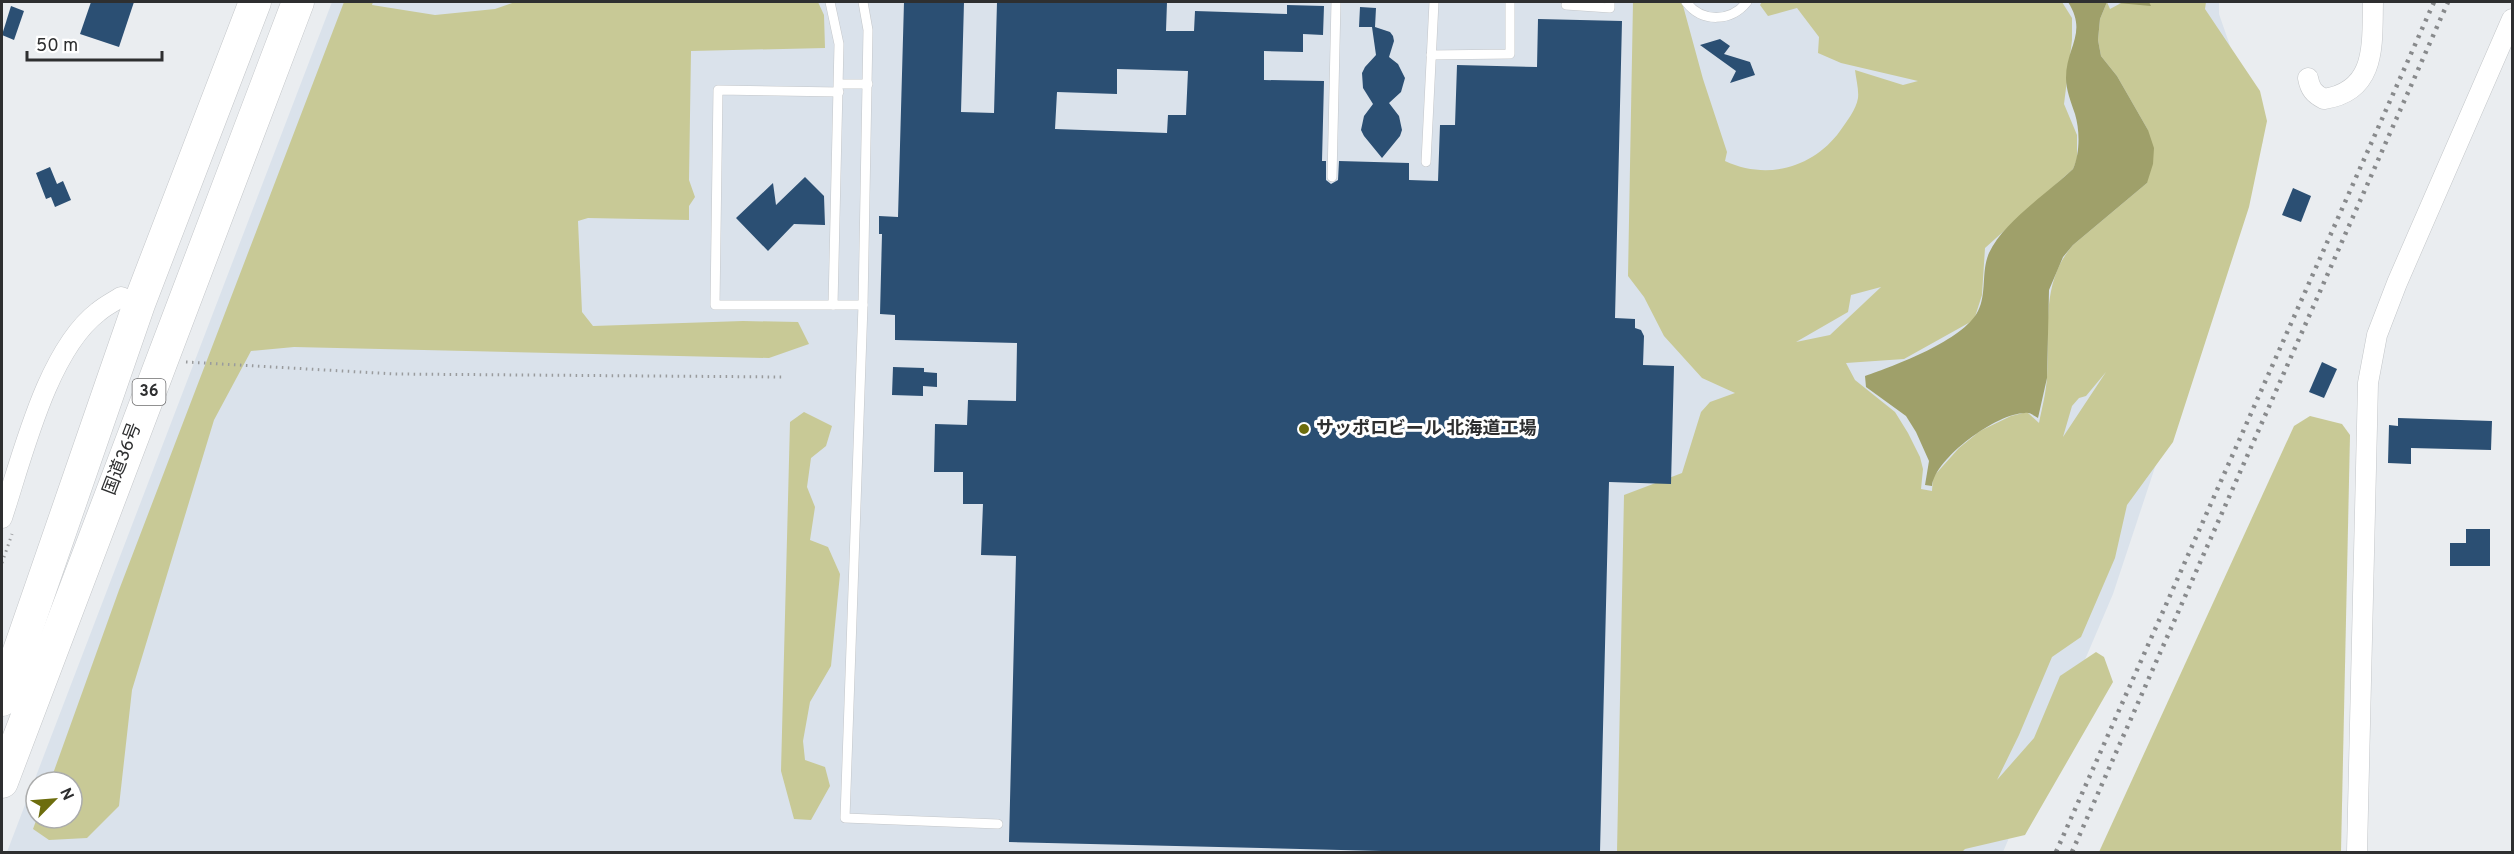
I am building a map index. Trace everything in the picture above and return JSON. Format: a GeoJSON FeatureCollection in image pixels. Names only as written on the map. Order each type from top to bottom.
{"type":"FeatureCollection","features":[{"type":"Feature","properties":{"kind":"highway","name":"国道36号"},"geometry":{"type":"LineString","coordinates":[[3,694],[140,304],[255,2]]}},
{"type":"Feature","properties":{"kind":"highway","name":"国道36号"},"geometry":{"type":"LineString","coordinates":[[2,782],[298,2]]}},
{"type":"Feature","properties":{"kind":"street"},"geometry":{"type":"LineString","coordinates":[[2308,78],[2314,94],[2324,99],[2348,92],[2358,83],[2370,59],[2373,2]]}},
{"type":"Feature","properties":{"kind":"street"},"geometry":{"type":"LineString","coordinates":[[2357,852],[2368,383],[2376,335],[2512,18]]}},
{"type":"Feature","properties":{"kind":"street"},"geometry":{"type":"LineString","coordinates":[[2,518],[47,384],[63,354],[97,313],[121,297],[140,304]]}},
{"type":"Feature","properties":{"kind":"lane"},"geometry":{"type":"LineString","coordinates":[[830,2],[839,44],[833,305]]}},
{"type":"Feature","properties":{"kind":"lane"},"geometry":{"type":"LineString","coordinates":[[863,2],[868,30],[868,84],[863,305],[845,818],[998,824]]}},
{"type":"Feature","properties":{"kind":"lane"},"geometry":{"type":"LineString","coordinates":[[1332,177],[1336,2]]}},
{"type":"Feature","properties":{"kind":"lane"},"geometry":{"type":"LineString","coordinates":[[1426,162],[1434,2]]}},
{"type":"Feature","properties":{"kind":"lane"},"geometry":{"type":"LineString","coordinates":[[1431,55],[1510,54],[1510,2]]}},
{"type":"Feature","properties":{"kind":"lane"},"geometry":{"type":"LineString","coordinates":[[1566,5],[1610,8],[1610,2]]}},
{"type":"Feature","properties":{"kind":"lane"},"geometry":{"type":"LineString","coordinates":[[1686,2],[1702,15],[1715,18],[1738,11],[1747,2]]}},
{"type":"Feature","properties":{"kind":"lane"},"geometry":{"type":"LineString","coordinates":[[863,305],[715,305],[718,90],[839,88],[868,84]]}},
{"type":"Feature","properties":{"kind":"path"},"geometry":{"type":"LineString","coordinates":[[161,360],[395,374],[783,377]]}},
{"type":"Feature","properties":{"kind":"shaded area"},"geometry":{"type":"Polygon","coordinates":[[[332,2],[2219,2],[2219,14],[2263,141],[2113,594],[2003,852],[7,852],[24,808],[24,830],[84,830],[84,770],[38,770],[332,2]]]}},
{"type":"Feature","properties":{"kind":"shaded area"},"geometry":{"type":"Polygon","coordinates":[[[344,2],[373,2],[372,5],[435,15],[495,9],[515,2],[818,2],[824,15],[825,48],[691,51],[689,180],[695,197],[689,206],[689,220],[588,218],[578,221],[582,312],[593,326],[743,321],[798,322],[809,344],[769,358],[294,347],[251,351],[214,420],[132,690],[119,806],[87,838],[49,840],[34,830],[84,830],[84,770],[54,770],[119,590],[344,2]]]}},
{"type":"Feature","properties":{"kind":"shaded area"},"geometry":{"type":"Polygon","coordinates":[[[1633,2],[1682,2],[1703,79],[1727,152],[1725,161],[1757,170],[1773,170],[1804,162],[1817,154],[1840,131],[1853,111],[1858,98],[1855,70],[1903,85],[1918,81],[1841,63],[1818,53],[1819,37],[1797,8],[1768,16],[1760,5],[1762,2],[2062,2],[2072,18],[2072,40],[2064,104],[2077,135],[2077,159],[2073,169],[1985,248],[1982,295],[1974,320],[1904,359],[1846,363],[1855,380],[1895,412],[1920,457],[1923,469],[1921,489],[1932,491],[1933,477],[1959,448],[1980,431],[2011,416],[2027,412],[2039,423],[2047,377],[2049,308],[2055,275],[2073,245],[2147,183],[2148,130],[2117,76],[2101,56],[2098,40],[2100,19],[2107,2],[2110,9],[2123,2],[2206,2],[2205,9],[2260,91],[2267,121],[2249,207],[2173,442],[2127,505],[2115,558],[2081,637],[2052,657],[1997,780],[2034,738],[2060,676],[2096,652],[2104,657],[2113,682],[2025,835],[1965,849],[1962,852],[1617,852],[1624,495],[1682,473],[1701,412],[1710,402],[1735,393],[1702,378],[1664,336],[1644,297],[1628,276],[1633,2]],[[1881,287],[1851,295],[1848,312],[1796,342],[1830,335],[1881,287]],[[2106,372],[2086,396],[2079,398],[2072,406],[2063,437],[2106,372]]]}},
{"type":"Feature","properties":{"kind":"shaded area"},"geometry":{"type":"Polygon","coordinates":[[[2068,2],[2107,2],[2100,19],[2098,40],[2101,56],[2117,76],[2148,130],[2154,148],[2153,164],[2147,183],[2073,245],[2063,257],[2049,290],[2047,378],[2038,418],[2027,413],[1999,420],[1955,451],[1936,475],[1932,486],[1925,485],[1929,461],[1916,432],[1906,416],[1866,387],[1865,376],[1927,351],[1959,332],[1970,322],[1981,304],[1985,267],[1996,241],[2016,219],[2073,169],[2078,149],[2077,121],[2066,78],[2076,23],[2068,2]]]}},
{"type":"Feature","properties":{"kind":"shaded area"},"geometry":{"type":"Polygon","coordinates":[[[2107,2],[2149,2],[2151,6],[2107,2]]]}},
{"type":"Feature","properties":{"kind":"shaded area"},"geometry":{"type":"Polygon","coordinates":[[[804,412],[832,426],[826,446],[811,458],[807,487],[815,507],[810,540],[828,547],[840,574],[831,666],[810,702],[803,741],[805,760],[825,767],[830,786],[811,820],[794,819],[781,771],[790,422],[804,412]]]}},
{"type":"Feature","properties":{"kind":"shaded area"},"geometry":{"type":"Polygon","coordinates":[[[2310,416],[2342,424],[2350,435],[2341,852],[2099,852],[2294,426],[2310,416]]]}},
{"type":"Feature","properties":{"kind":"building"},"geometry":{"type":"Polygon","coordinates":[[[91,2],[134,2],[119,47],[80,34],[91,2]]]}},
{"type":"Feature","properties":{"kind":"building","name":"サッポロビール 北海道工場"},"geometry":{"type":"Polygon","coordinates":[[[904,2],[964,2],[961,112],[994,113],[997,2],[1167,2],[1166,31],[1194,31],[1195,11],[1287,14],[1287,5],[1324,6],[1323,35],[1303,34],[1303,52],[1264,51],[1264,80],[1324,81],[1322,161],[1326,161],[1326,180],[1331,184],[1338,180],[1339,161],[1409,163],[1409,180],[1438,181],[1440,125],[1455,125],[1457,65],[1537,67],[1538,19],[1622,21],[1615,318],[1635,319],[1635,328],[1641,330],[1644,336],[1643,365],[1674,366],[1671,484],[1609,482],[1600,852],[1422,852],[1009,842],[1016,556],[981,555],[983,504],[963,504],[963,472],[934,472],[935,424],[967,425],[968,400],[1016,401],[1017,343],[895,340],[895,315],[880,314],[882,234],[879,234],[879,216],[898,217],[904,2]],[[1117,69],[1117,94],[1057,92],[1055,129],[1167,133],[1168,115],[1186,115],[1188,71],[1117,69]]]}},
{"type":"Feature","properties":{"kind":"building"},"geometry":{"type":"Polygon","coordinates":[[[11,6],[24,11],[14,40],[2,35],[11,6]]]}},
{"type":"Feature","properties":{"kind":"building"},"geometry":{"type":"Polygon","coordinates":[[[1360,7],[1376,8],[1375,27],[1390,32],[1393,36],[1394,41],[1389,57],[1398,64],[1405,78],[1401,92],[1389,103],[1399,116],[1402,130],[1400,136],[1382,158],[1361,130],[1364,116],[1373,104],[1363,88],[1362,73],[1376,55],[1372,27],[1359,27],[1360,7]]]}},
{"type":"Feature","properties":{"kind":"building"},"geometry":{"type":"Polygon","coordinates":[[[1720,39],[1730,46],[1724,54],[1750,62],[1755,75],[1730,83],[1736,71],[1700,45],[1720,39]]]}},
{"type":"Feature","properties":{"kind":"building"},"geometry":{"type":"Polygon","coordinates":[[[50,167],[57,184],[63,181],[71,200],[55,207],[51,197],[46,199],[36,173],[50,167]]]}},
{"type":"Feature","properties":{"kind":"building"},"geometry":{"type":"Polygon","coordinates":[[[805,177],[824,196],[825,225],[794,224],[768,251],[736,218],[773,183],[776,205],[805,177]]]}},
{"type":"Feature","properties":{"kind":"building"},"geometry":{"type":"Polygon","coordinates":[[[2293,188],[2311,196],[2301,222],[2282,215],[2293,188]]]}},
{"type":"Feature","properties":{"kind":"building"},"geometry":{"type":"Polygon","coordinates":[[[2322,362],[2337,369],[2324,398],[2309,392],[2322,362]]]}},
{"type":"Feature","properties":{"kind":"building"},"geometry":{"type":"Polygon","coordinates":[[[893,367],[924,368],[924,372],[937,373],[937,387],[923,386],[923,396],[892,395],[893,367]]]}},
{"type":"Feature","properties":{"kind":"building"},"geometry":{"type":"Polygon","coordinates":[[[2398,418],[2492,421],[2491,450],[2411,448],[2411,464],[2388,463],[2389,425],[2398,426],[2398,418]]]}},
{"type":"Feature","properties":{"kind":"building"},"geometry":{"type":"Polygon","coordinates":[[[2466,529],[2490,529],[2490,566],[2450,566],[2450,543],[2466,543],[2466,529]]]}},
{"type":"Feature","properties":{"kind":"railway"},"geometry":{"type":"LineString","coordinates":[[2056,852],[2434,2]]}},
{"type":"Feature","properties":{"kind":"railway"},"geometry":{"type":"LineString","coordinates":[[2072,852],[2448,2]]}},
{"type":"Feature","properties":{"kind":"place","name":"サッポロビール 北海道工場"},"geometry":{"type":"Point","coordinates":[1304,429]}}]}
